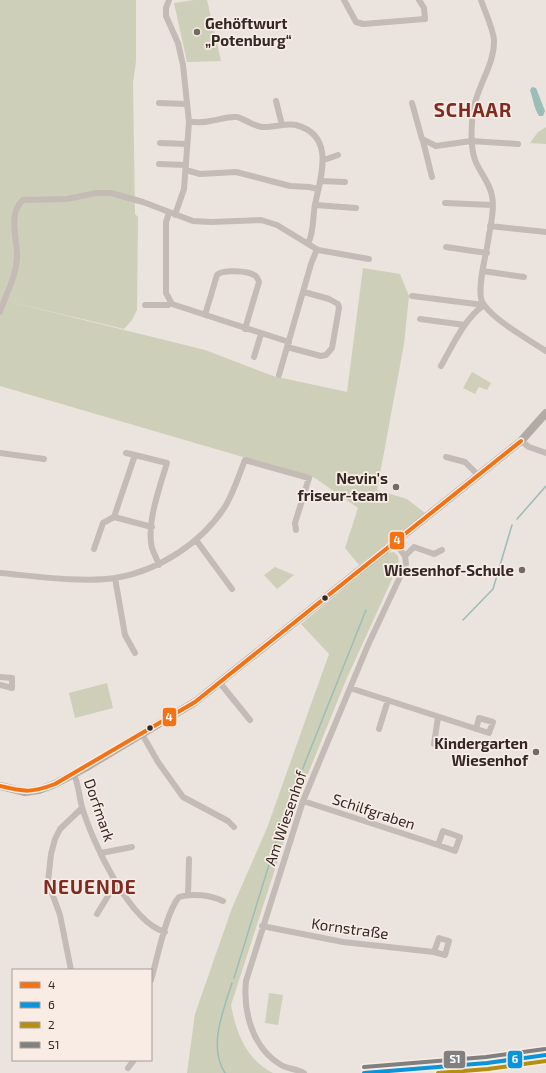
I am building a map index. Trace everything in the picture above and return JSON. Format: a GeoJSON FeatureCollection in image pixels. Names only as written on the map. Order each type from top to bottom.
{"type":"FeatureCollection","features":[{"type":"Feature","properties":{"kind":"main road"},"geometry":{"type":"LineString","coordinates":[[0,786],[25,792],[39,790],[74,775],[195,702],[521,441],[546,413]]}},
{"type":"Feature","properties":{"kind":"street"},"geometry":{"type":"LineString","coordinates":[[169,0],[166,8],[166,16],[178,43],[183,65],[188,122],[184,189],[175,215]]}},
{"type":"Feature","properties":{"kind":"street"},"geometry":{"type":"LineString","coordinates":[[344,0],[356,22],[363,24],[425,19],[424,8],[419,0]]}},
{"type":"Feature","properties":{"kind":"street"},"geometry":{"type":"LineString","coordinates":[[481,0],[494,39],[493,55],[478,90],[473,110],[472,141],[475,161],[490,187],[493,197],[481,297],[484,305],[498,320],[546,351]]}},
{"type":"Feature","properties":{"kind":"street"},"geometry":{"type":"LineString","coordinates":[[276,101],[282,125]]}},
{"type":"Feature","properties":{"kind":"street"},"geometry":{"type":"LineString","coordinates":[[159,103],[187,104]]}},
{"type":"Feature","properties":{"kind":"street"},"geometry":{"type":"LineString","coordinates":[[412,103],[432,177]]}},
{"type":"Feature","properties":{"kind":"street"},"geometry":{"type":"LineString","coordinates":[[188,122],[209,122],[229,116],[238,117],[262,127],[295,125],[307,130],[318,140],[324,160],[315,205],[314,227],[308,244]]}},
{"type":"Feature","properties":{"kind":"street"},"geometry":{"type":"LineString","coordinates":[[423,141],[436,146],[472,141],[518,144]]}},
{"type":"Feature","properties":{"kind":"street"},"geometry":{"type":"LineString","coordinates":[[160,143],[187,144]]}},
{"type":"Feature","properties":{"kind":"street"},"geometry":{"type":"LineString","coordinates":[[324,160],[338,155]]}},
{"type":"Feature","properties":{"kind":"street"},"geometry":{"type":"LineString","coordinates":[[159,164],[186,168],[200,174],[236,172],[290,186],[318,189]]}},
{"type":"Feature","properties":{"kind":"street"},"geometry":{"type":"LineString","coordinates":[[321,181],[345,182]]}},
{"type":"Feature","properties":{"kind":"street"},"geometry":{"type":"LineString","coordinates":[[0,312],[15,270],[17,257],[14,223],[18,204],[23,200],[67,200],[96,193],[111,193],[122,195],[193,221],[211,222],[261,220],[277,225],[317,249],[331,253],[369,259]]}},
{"type":"Feature","properties":{"kind":"street"},"geometry":{"type":"LineString","coordinates":[[446,203],[492,205]]}},
{"type":"Feature","properties":{"kind":"street"},"geometry":{"type":"LineString","coordinates":[[315,205],[356,208]]}},
{"type":"Feature","properties":{"kind":"street"},"geometry":{"type":"LineString","coordinates":[[169,213],[166,222],[166,293],[171,303]]}},
{"type":"Feature","properties":{"kind":"street"},"geometry":{"type":"LineString","coordinates":[[490,226],[546,232]]}},
{"type":"Feature","properties":{"kind":"street"},"geometry":{"type":"LineString","coordinates":[[446,247],[487,253]]}},
{"type":"Feature","properties":{"kind":"street"},"geometry":{"type":"LineString","coordinates":[[279,375],[317,249]]}},
{"type":"Feature","properties":{"kind":"street"},"geometry":{"type":"LineString","coordinates":[[483,271],[524,277]]}},
{"type":"Feature","properties":{"kind":"street"},"geometry":{"type":"LineString","coordinates":[[205,315],[220,272],[252,273],[258,278],[259,282],[245,329]]}},
{"type":"Feature","properties":{"kind":"street"},"geometry":{"type":"LineString","coordinates":[[144,305],[168,305],[171,303],[321,356],[326,355],[332,348],[339,308],[338,304],[329,299],[304,292]]}},
{"type":"Feature","properties":{"kind":"street"},"geometry":{"type":"LineString","coordinates":[[412,296],[484,305]]}},
{"type":"Feature","properties":{"kind":"street"},"geometry":{"type":"LineString","coordinates":[[441,366],[465,325],[475,311],[484,305]]}},
{"type":"Feature","properties":{"kind":"street"},"geometry":{"type":"LineString","coordinates":[[420,318],[465,325]]}},
{"type":"Feature","properties":{"kind":"street"},"geometry":{"type":"LineString","coordinates":[[254,357],[261,334]]}},
{"type":"Feature","properties":{"kind":"street"},"geometry":{"type":"LineString","coordinates":[[521,441],[529,447],[546,452]]}},
{"type":"Feature","properties":{"kind":"street"},"geometry":{"type":"LineString","coordinates":[[0,452],[44,459]]}},
{"type":"Feature","properties":{"kind":"street"},"geometry":{"type":"LineString","coordinates":[[126,453],[166,463],[157,497],[152,527],[152,547],[159,565]]}},
{"type":"Feature","properties":{"kind":"street"},"geometry":{"type":"LineString","coordinates":[[94,549],[103,524],[114,517],[135,455]]}},
{"type":"Feature","properties":{"kind":"street"},"geometry":{"type":"LineString","coordinates":[[446,457],[465,462],[478,475]]}},
{"type":"Feature","properties":{"kind":"street"},"geometry":{"type":"LineString","coordinates":[[0,573],[70,579],[115,578],[159,565],[196,540],[225,506],[245,460],[309,478],[295,523],[296,530]]}},
{"type":"Feature","properties":{"kind":"street"},"geometry":{"type":"LineString","coordinates":[[114,517],[152,527]]}},
{"type":"Feature","properties":{"kind":"street"},"geometry":{"type":"LineString","coordinates":[[196,540],[232,589]]}},
{"type":"Feature","properties":{"kind":"street"},"geometry":{"type":"LineString","coordinates":[[395,543],[405,556],[414,547],[434,554],[442,550]]}},
{"type":"Feature","properties":{"kind":"street","name":"Am Wiesenhof"},"geometry":{"type":"LineString","coordinates":[[304,1073],[282,1066],[270,1056],[256,1037],[247,1016],[244,998],[246,980],[302,801],[350,688],[406,564],[405,556]]}},
{"type":"Feature","properties":{"kind":"street"},"geometry":{"type":"LineString","coordinates":[[115,578],[125,636],[135,653]]}},
{"type":"Feature","properties":{"kind":"street"},"geometry":{"type":"LineString","coordinates":[[0,677],[12,678],[12,688],[0,685]]}},
{"type":"Feature","properties":{"kind":"street"},"geometry":{"type":"LineString","coordinates":[[220,683],[250,720]]}},
{"type":"Feature","properties":{"kind":"street"},"geometry":{"type":"LineString","coordinates":[[350,688],[476,729]]}},
{"type":"Feature","properties":{"kind":"street"},"geometry":{"type":"LineString","coordinates":[[379,729],[388,700]]}},
{"type":"Feature","properties":{"kind":"street"},"geometry":{"type":"LineString","coordinates":[[434,744],[438,717]]}},
{"type":"Feature","properties":{"kind":"street"},"geometry":{"type":"LineString","coordinates":[[142,734],[158,762],[183,797],[228,820],[234,827]]}},
{"type":"Feature","properties":{"kind":"street","name":"Dorfmark"},"geometry":{"type":"LineString","coordinates":[[74,775],[82,808],[101,853],[116,883],[141,915],[156,929],[165,932]]}},
{"type":"Feature","properties":{"kind":"street","name":"Schilfgraben"},"geometry":{"type":"LineString","coordinates":[[302,801],[438,845]]}},
{"type":"Feature","properties":{"kind":"street"},"geometry":{"type":"LineString","coordinates":[[71,969],[60,915],[48,882],[50,854],[55,839],[60,829],[82,808]]}},
{"type":"Feature","properties":{"kind":"street","name":"Dorfmark"},"geometry":{"type":"LineString","coordinates":[[101,853],[132,847]]}},
{"type":"Feature","properties":{"kind":"street"},"geometry":{"type":"LineString","coordinates":[[188,895],[190,858]]}},
{"type":"Feature","properties":{"kind":"street"},"geometry":{"type":"LineString","coordinates":[[97,914],[116,883]]}},
{"type":"Feature","properties":{"kind":"street"},"geometry":{"type":"LineString","coordinates":[[152,977],[176,900],[179,897],[188,895],[215,897],[223,901]]}},
{"type":"Feature","properties":{"kind":"street","name":"Kornstraße"},"geometry":{"type":"LineString","coordinates":[[262,926],[336,941],[434,952]]}},
{"type":"Feature","properties":{"kind":"street"},"geometry":{"type":"LineString","coordinates":[[364,1073],[487,1063],[546,1055]]}},
{"type":"Feature","properties":{"kind":"street"},"geometry":{"type":"LineString","coordinates":[[128,1068],[133,1061]]}},
{"type":"Feature","properties":{"kind":"green space"},"geometry":{"type":"Polygon","coordinates":[[[0,0],[136,0],[136,61],[133,83],[135,214],[138,217],[137,310],[132,320],[124,329],[3,300],[205,350],[273,376],[347,392],[363,268],[400,274],[409,296],[404,344],[377,490],[407,499],[425,513],[359,565],[345,548],[358,508],[315,478],[0,386],[0,0]]]}},
{"type":"Feature","properties":{"kind":"green space","name":"Gehöftwurt „Potenburg“"},"geometry":{"type":"Polygon","coordinates":[[[207,0],[221,61],[187,62],[174,3],[207,0]]]}},
{"type":"Feature","properties":{"kind":"green space"},"geometry":{"type":"Polygon","coordinates":[[[546,127],[546,144],[530,143],[538,132],[546,127]]]}},
{"type":"Feature","properties":{"kind":"green space"},"geometry":{"type":"Polygon","coordinates":[[[472,372],[491,383],[487,390],[479,387],[475,394],[463,388],[472,372]]]}},
{"type":"Feature","properties":{"kind":"green space"},"geometry":{"type":"Polygon","coordinates":[[[394,552],[398,556],[399,564],[346,680],[297,801],[231,1005],[239,1035],[249,1053],[256,1061],[273,1073],[187,1073],[195,1014],[232,908],[267,828],[329,654],[301,624],[387,553],[394,552]]]}},
{"type":"Feature","properties":{"kind":"green space"},"geometry":{"type":"Polygon","coordinates":[[[275,567],[294,575],[277,589],[264,575],[275,567]]]}},
{"type":"Feature","properties":{"kind":"green space"},"geometry":{"type":"Polygon","coordinates":[[[107,683],[113,708],[75,718],[69,693],[107,683]]]}},
{"type":"Feature","properties":{"kind":"green space"},"geometry":{"type":"Polygon","coordinates":[[[269,993],[283,995],[278,1025],[265,1023],[269,993]]]}},
{"type":"Feature","properties":{"kind":"water"},"geometry":{"type":"Polygon","coordinates":[[[532,87],[536,88],[545,111],[543,116],[539,116],[536,110],[530,90],[532,87]]]}},
{"type":"Feature","properties":{"kind":"waterway"},"geometry":{"type":"LineString","coordinates":[[517,519],[546,486]]}},
{"type":"Feature","properties":{"kind":"waterway"},"geometry":{"type":"LineString","coordinates":[[463,620],[493,589],[512,525]]}},
{"type":"Feature","properties":{"kind":"waterway"},"geometry":{"type":"LineString","coordinates":[[278,836],[287,808],[366,610]]}},
{"type":"Feature","properties":{"kind":"waterway"},"geometry":{"type":"LineString","coordinates":[[234,978],[276,842]]}},
{"type":"Feature","properties":{"kind":"waterway"},"geometry":{"type":"LineString","coordinates":[[225,1073],[220,1063],[217,1040],[221,1017],[232,983]]}},
{"type":"Feature","properties":{"kind":"transit line","name":"4"},"geometry":{"type":"LineString","coordinates":[[0,786],[28,791],[55,784],[195,702],[521,441]]}},
{"type":"Feature","properties":{"kind":"transit line","name":"S1"},"geometry":{"type":"LineString","coordinates":[[364,1067],[486,1057],[545,1049]]}},
{"type":"Feature","properties":{"kind":"transit line","name":"6"},"geometry":{"type":"LineString","coordinates":[[364,1073],[487,1063],[546,1055]]}},
{"type":"Feature","properties":{"kind":"transit line","name":"2"},"geometry":{"type":"LineString","coordinates":[[438,1073],[488,1069],[546,1061]]}},
{"type":"Feature","properties":{"kind":"place","name":"Gehöftwurt „Potenburg“"},"geometry":{"type":"Point","coordinates":[197,32]}},
{"type":"Feature","properties":{"kind":"place","name":"Nevin's friseur-team"},"geometry":{"type":"Point","coordinates":[396,487]}},
{"type":"Feature","properties":{"kind":"place","name":"Wiesenhof-Schule"},"geometry":{"type":"Point","coordinates":[522,570]}},
{"type":"Feature","properties":{"kind":"place","name":"Kindergarten Wiesenhof"},"geometry":{"type":"Point","coordinates":[536,752]}},
{"type":"Feature","properties":{"kind":"district","name":"SCHAAR"},"geometry":{"type":"Point","coordinates":[473,109]}},
{"type":"Feature","properties":{"kind":"district","name":"NEUENDE"},"geometry":{"type":"Point","coordinates":[90,886]}}]}
